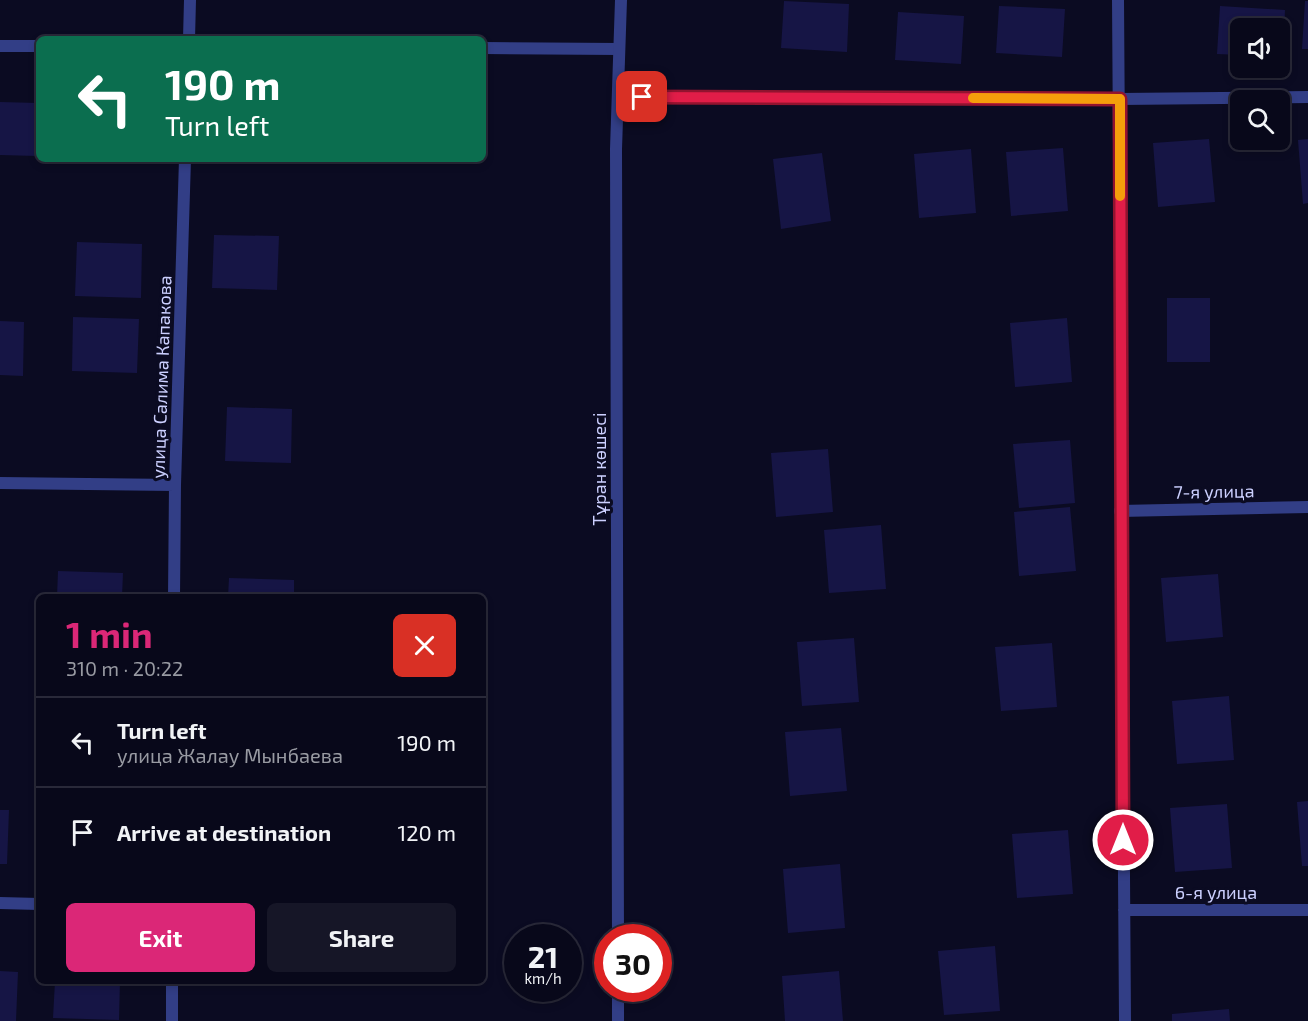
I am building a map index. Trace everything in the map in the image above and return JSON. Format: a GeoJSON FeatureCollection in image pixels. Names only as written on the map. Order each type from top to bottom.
{"type":"FeatureCollection","features":[{"type":"Feature","properties":{"kind":"street"},"geometry":{"type":"LineString","coordinates":[[189,36],[190,0]]}},
{"type":"Feature","properties":{"kind":"street","name":"Тұран көшесі"},"geometry":{"type":"LineString","coordinates":[[618,924],[616,185],[621,0]]}},
{"type":"Feature","properties":{"kind":"street"},"geometry":{"type":"LineString","coordinates":[[1118,0],[1125,1021]]}},
{"type":"Feature","properties":{"kind":"street"},"geometry":{"type":"LineString","coordinates":[[0,46],[36,46]]}},
{"type":"Feature","properties":{"kind":"street"},"geometry":{"type":"LineString","coordinates":[[486,48],[619,49]]}},
{"type":"Feature","properties":{"kind":"street"},"geometry":{"type":"LineString","coordinates":[[618,97],[1120,99],[1308,97]]}},
{"type":"Feature","properties":{"kind":"street","name":"улица Салима Капакова"},"geometry":{"type":"LineString","coordinates":[[174,594],[185,162]]}},
{"type":"Feature","properties":{"kind":"street"},"geometry":{"type":"LineString","coordinates":[[0,483],[175,484]]}},
{"type":"Feature","properties":{"kind":"street","name":"7-я улица"},"geometry":{"type":"LineString","coordinates":[[1120,512],[1308,507]]}},
{"type":"Feature","properties":{"kind":"street"},"geometry":{"type":"LineString","coordinates":[[0,903],[36,904]]}},
{"type":"Feature","properties":{"kind":"street","name":"6-я улица"},"geometry":{"type":"LineString","coordinates":[[1124,910],[1308,910]]}},
{"type":"Feature","properties":{"kind":"street"},"geometry":{"type":"LineString","coordinates":[[172,984],[172,1021]]}},
{"type":"Feature","properties":{"kind":"street"},"geometry":{"type":"LineString","coordinates":[[618,1002],[618,1021]]}},
{"type":"Feature","properties":{"kind":"building"},"geometry":{"type":"Polygon","coordinates":[[[784,1],[849,4],[847,52],[781,48],[784,1]]]}},
{"type":"Feature","properties":{"kind":"building"},"geometry":{"type":"Polygon","coordinates":[[[1305,1],[1308,1],[1308,49],[1302,49],[1305,1]]]}},
{"type":"Feature","properties":{"kind":"building"},"geometry":{"type":"Polygon","coordinates":[[[999,6],[1065,9],[1062,57],[996,53],[999,6]]]}},
{"type":"Feature","properties":{"kind":"building"},"geometry":{"type":"Polygon","coordinates":[[[1220,6],[1285,10],[1285,18],[1230,18],[1230,55],[1217,54],[1220,6]]]}},
{"type":"Feature","properties":{"kind":"building"},"geometry":{"type":"Polygon","coordinates":[[[898,12],[964,16],[961,64],[895,60],[898,12]]]}},
{"type":"Feature","properties":{"kind":"building"},"geometry":{"type":"Polygon","coordinates":[[[0,102],[36,103],[36,156],[0,155],[0,102]]]}},
{"type":"Feature","properties":{"kind":"building"},"geometry":{"type":"Polygon","coordinates":[[[1209,139],[1215,202],[1158,207],[1153,143],[1209,139]]]}},
{"type":"Feature","properties":{"kind":"building"},"geometry":{"type":"Polygon","coordinates":[[[1308,139],[1308,203],[1303,204],[1298,140],[1308,139]]]}},
{"type":"Feature","properties":{"kind":"building"},"geometry":{"type":"Polygon","coordinates":[[[1063,148],[1068,211],[1011,216],[1006,152],[1063,148]]]}},
{"type":"Feature","properties":{"kind":"building"},"geometry":{"type":"Polygon","coordinates":[[[971,149],[976,213],[919,218],[914,154],[971,149]]]}},
{"type":"Feature","properties":{"kind":"building"},"geometry":{"type":"Polygon","coordinates":[[[822,153],[831,221],[781,229],[773,159],[822,153]]]}},
{"type":"Feature","properties":{"kind":"building"},"geometry":{"type":"Polygon","coordinates":[[[214,235],[279,236],[277,290],[212,288],[214,235]]]}},
{"type":"Feature","properties":{"kind":"building"},"geometry":{"type":"Polygon","coordinates":[[[77,242],[142,244],[141,298],[75,296],[77,242]]]}},
{"type":"Feature","properties":{"kind":"building"},"geometry":{"type":"Polygon","coordinates":[[[1167,298],[1210,298],[1210,362],[1167,362],[1167,298]]]}},
{"type":"Feature","properties":{"kind":"building"},"geometry":{"type":"Polygon","coordinates":[[[73,317],[139,319],[137,373],[72,371],[73,317]]]}},
{"type":"Feature","properties":{"kind":"building"},"geometry":{"type":"Polygon","coordinates":[[[1067,318],[1072,382],[1015,387],[1010,323],[1067,318]]]}},
{"type":"Feature","properties":{"kind":"building"},"geometry":{"type":"Polygon","coordinates":[[[0,321],[24,322],[23,376],[0,375],[0,321]]]}},
{"type":"Feature","properties":{"kind":"building"},"geometry":{"type":"Polygon","coordinates":[[[227,407],[292,409],[291,463],[225,461],[227,407]]]}},
{"type":"Feature","properties":{"kind":"building"},"geometry":{"type":"Polygon","coordinates":[[[1070,440],[1075,503],[1019,508],[1013,444],[1070,440]]]}},
{"type":"Feature","properties":{"kind":"building"},"geometry":{"type":"Polygon","coordinates":[[[828,449],[833,512],[776,517],[771,453],[828,449]]]}},
{"type":"Feature","properties":{"kind":"building"},"geometry":{"type":"Polygon","coordinates":[[[1070,507],[1076,571],[1019,576],[1014,512],[1070,507]]]}},
{"type":"Feature","properties":{"kind":"building"},"geometry":{"type":"Polygon","coordinates":[[[881,525],[886,589],[829,593],[824,530],[881,525]]]}},
{"type":"Feature","properties":{"kind":"building"},"geometry":{"type":"Polygon","coordinates":[[[58,571],[123,573],[122,594],[57,594],[58,571]]]}},
{"type":"Feature","properties":{"kind":"building"},"geometry":{"type":"Polygon","coordinates":[[[1218,574],[1223,637],[1166,642],[1161,578],[1218,574]]]}},
{"type":"Feature","properties":{"kind":"building"},"geometry":{"type":"Polygon","coordinates":[[[229,578],[294,580],[294,594],[228,594],[229,578]]]}},
{"type":"Feature","properties":{"kind":"building"},"geometry":{"type":"Polygon","coordinates":[[[854,638],[859,702],[802,706],[797,642],[854,638]]]}},
{"type":"Feature","properties":{"kind":"building"},"geometry":{"type":"Polygon","coordinates":[[[1052,643],[1057,707],[1001,711],[995,647],[1052,643]]]}},
{"type":"Feature","properties":{"kind":"building"},"geometry":{"type":"Polygon","coordinates":[[[1229,696],[1234,760],[1177,764],[1172,701],[1229,696]]]}},
{"type":"Feature","properties":{"kind":"building"},"geometry":{"type":"Polygon","coordinates":[[[841,728],[847,791],[790,796],[785,732],[841,728]]]}},
{"type":"Feature","properties":{"kind":"building"},"geometry":{"type":"Polygon","coordinates":[[[1308,801],[1308,866],[1302,866],[1297,802],[1308,801]]]}},
{"type":"Feature","properties":{"kind":"building"},"geometry":{"type":"Polygon","coordinates":[[[1227,804],[1232,868],[1175,872],[1170,808],[1227,804]]]}},
{"type":"Feature","properties":{"kind":"building"},"geometry":{"type":"Polygon","coordinates":[[[0,810],[9,810],[7,864],[0,864],[0,810]]]}},
{"type":"Feature","properties":{"kind":"building"},"geometry":{"type":"Polygon","coordinates":[[[1068,830],[1073,894],[1017,898],[1012,834],[1068,830]]]}},
{"type":"Feature","properties":{"kind":"building"},"geometry":{"type":"Polygon","coordinates":[[[840,864],[845,928],[788,933],[783,869],[840,864]]]}},
{"type":"Feature","properties":{"kind":"building"},"geometry":{"type":"Polygon","coordinates":[[[995,946],[1000,1011],[944,1015],[938,951],[995,946]]]}},
{"type":"Feature","properties":{"kind":"building"},"geometry":{"type":"Polygon","coordinates":[[[0,971],[18,972],[16,1021],[0,1021],[0,971]]]}},
{"type":"Feature","properties":{"kind":"building"},"geometry":{"type":"Polygon","coordinates":[[[839,971],[843,1021],[785,1021],[782,976],[839,971]]]}},
{"type":"Feature","properties":{"kind":"building"},"geometry":{"type":"Polygon","coordinates":[[[55,984],[120,984],[119,1020],[53,1018],[55,984]]]}},
{"type":"Feature","properties":{"kind":"building"},"geometry":{"type":"Polygon","coordinates":[[[1229,1009],[1230,1021],[1172,1021],[1172,1014],[1229,1009]]]}},
{"type":"Feature","properties":{"kind":"slow traffic"},"geometry":{"type":"LineString","coordinates":[[973,98],[1120,99],[1120,196]]}},
{"type":"Feature","properties":{"kind":"route"},"geometry":{"type":"LineString","coordinates":[[642,97],[1120,99],[1123,840]]}}]}
